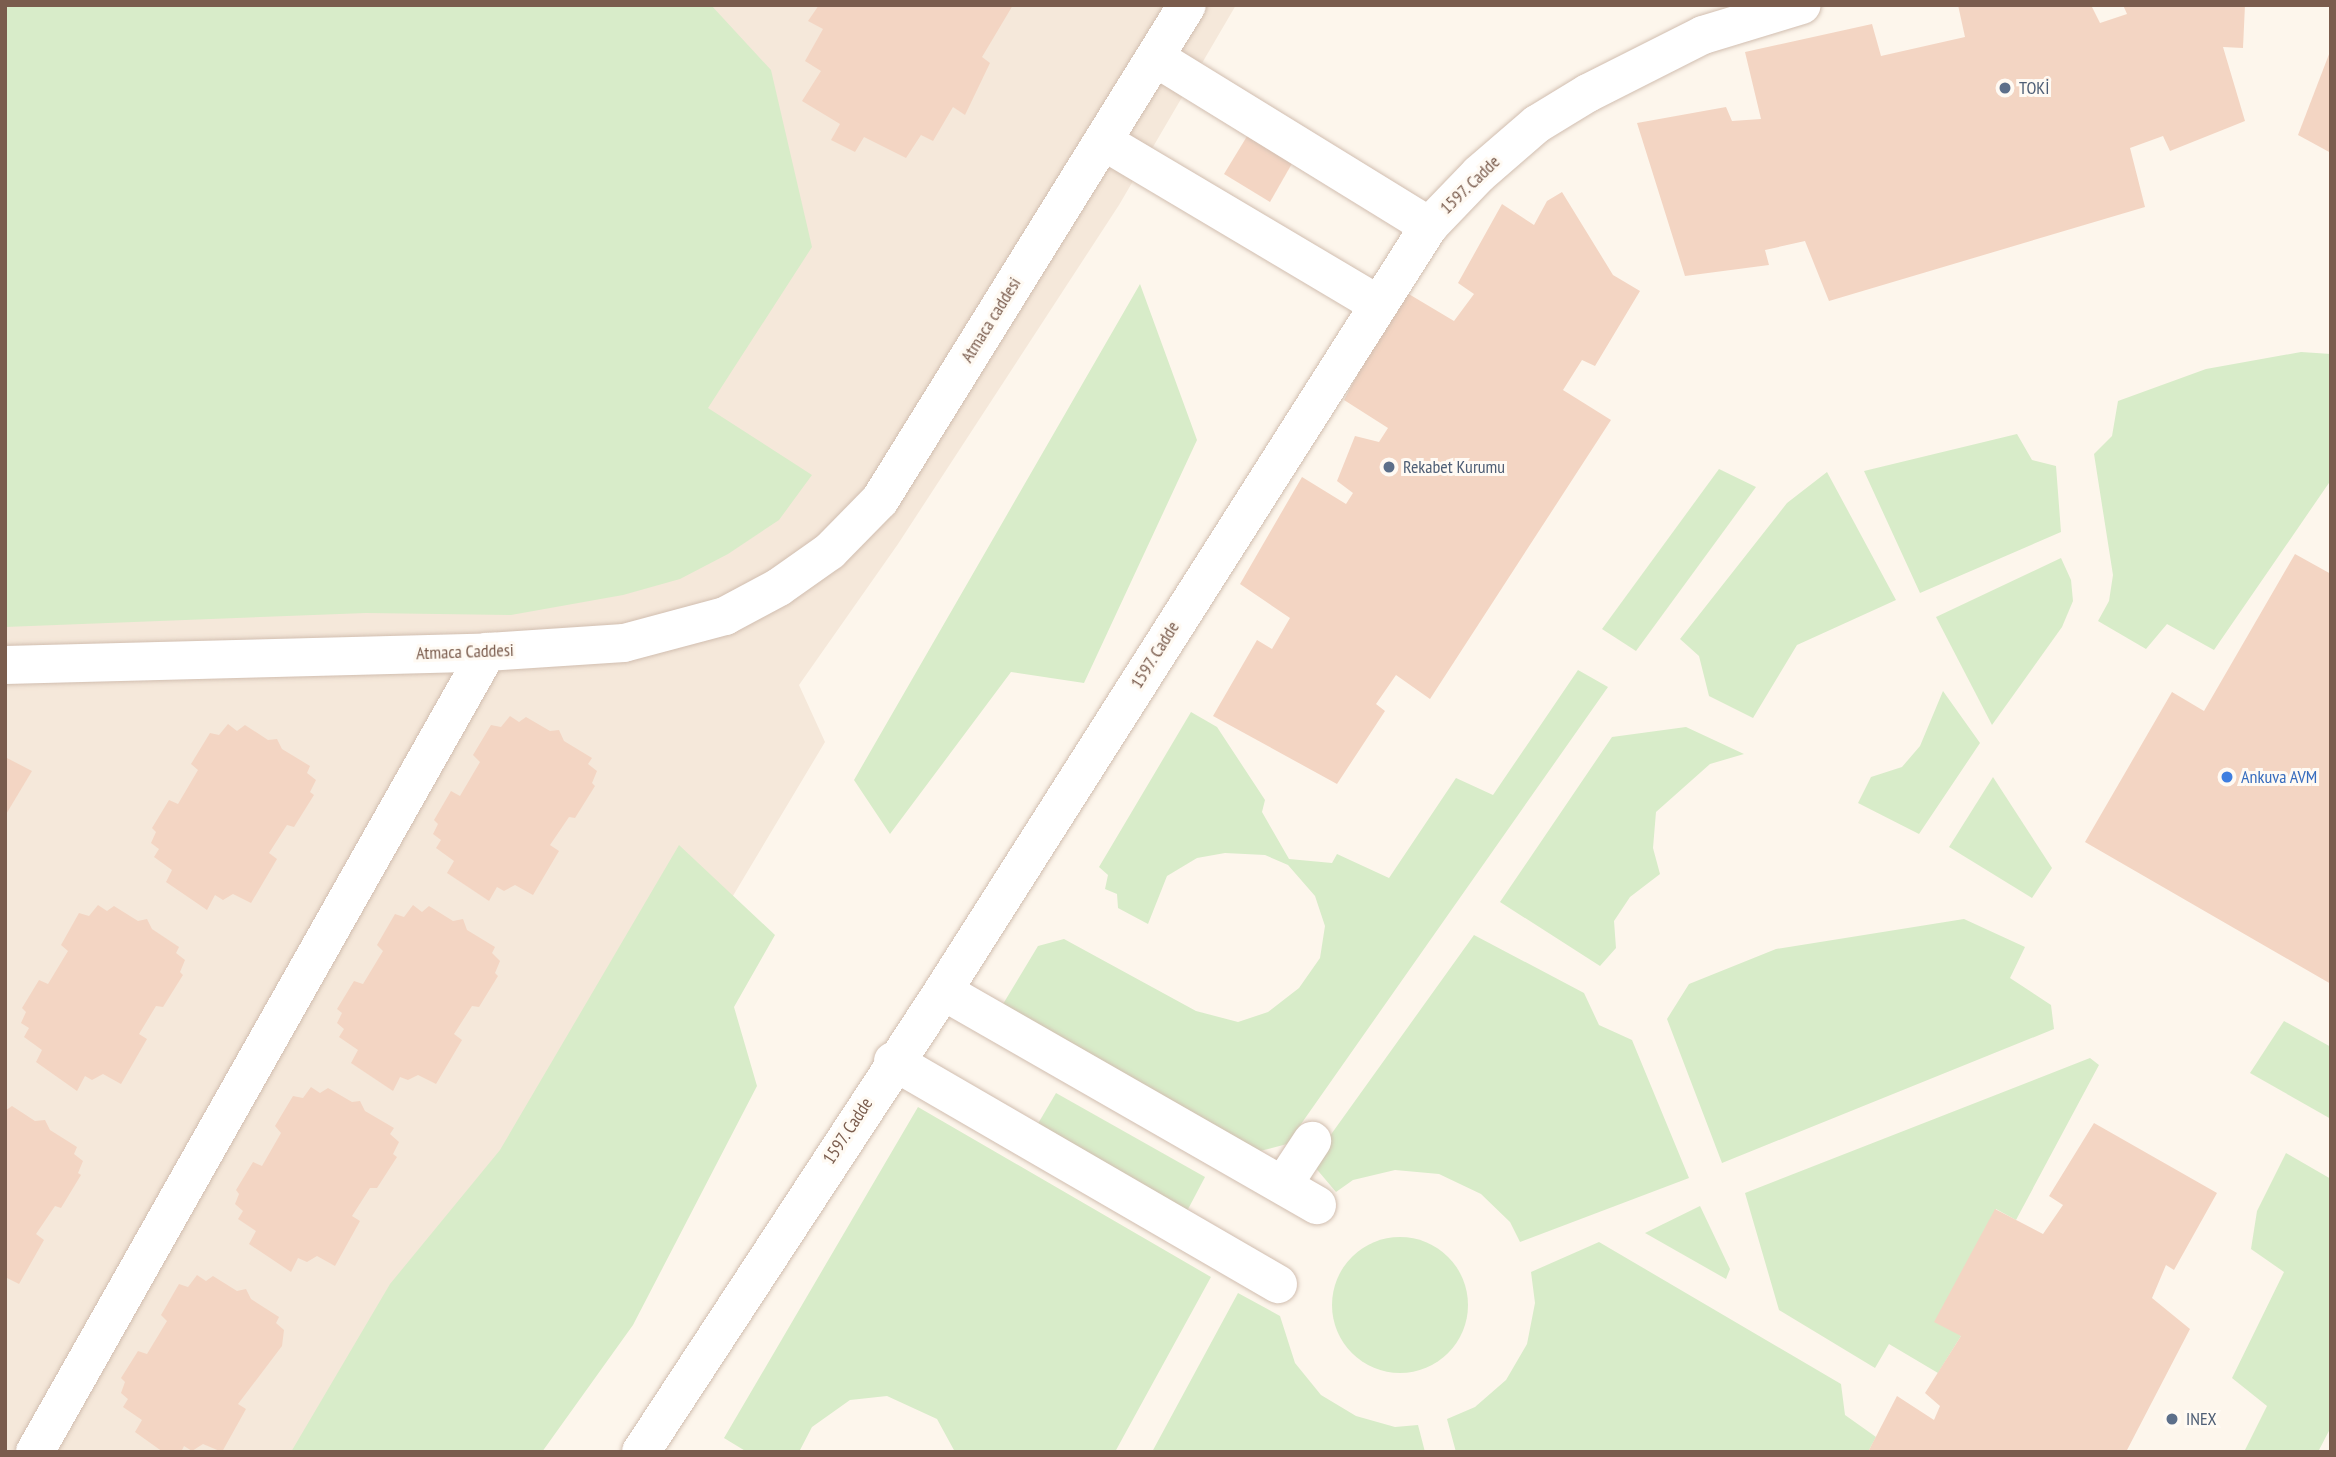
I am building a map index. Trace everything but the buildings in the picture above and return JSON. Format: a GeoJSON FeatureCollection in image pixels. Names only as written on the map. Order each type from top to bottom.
{"type":"FeatureCollection","features":[{"type":"Feature","properties":{"kind":"street","name":"Atmaca caddesi"},"geometry":{"type":"LineString","coordinates":[[880,500],[1187,5]]}},
{"type":"Feature","properties":{"kind":"street","name":"1597. Cadde"},"geometry":{"type":"LineString","coordinates":[[641,1452],[893,1061],[943,990],[1429,226],[1479,174],[1537,124],[1600,87],[1703,35],[1802,5]]}},
{"type":"Feature","properties":{"kind":"street"},"geometry":{"type":"LineString","coordinates":[[1156,58],[1429,226]]}},
{"type":"Feature","properties":{"kind":"street"},"geometry":{"type":"LineString","coordinates":[[1103,141],[1377,304]]}},
{"type":"Feature","properties":{"kind":"street","name":"Atmaca Caddesi"},"geometry":{"type":"LineString","coordinates":[[5,665],[486,652],[624,643],[725,616],[779,587],[830,551],[880,500]]}},
{"type":"Feature","properties":{"kind":"street"},"geometry":{"type":"LineString","coordinates":[[35,1452],[486,652]]}},
{"type":"Feature","properties":{"kind":"street"},"geometry":{"type":"LineString","coordinates":[[943,990],[1317,1205]]}},
{"type":"Feature","properties":{"kind":"street"},"geometry":{"type":"LineString","coordinates":[[893,1061],[1233,1274],[1278,1284]]}},
{"type":"Feature","properties":{"kind":"street"},"geometry":{"type":"LineString","coordinates":[[1283,1185],[1312,1142]]}},
{"type":"Feature","properties":{"kind":"shaded area"},"geometry":{"type":"Polygon","coordinates":[[[5,5],[1236,5],[1119,205],[898,544],[799,685],[825,742],[400,1452],[5,1452],[5,5]]]}},
{"type":"Feature","properties":{"kind":"green space"},"geometry":{"type":"Polygon","coordinates":[[[5,5],[711,5],[771,70],[812,247],[708,408],[812,475],[779,520],[728,554],[680,579],[623,595],[511,615],[366,613],[5,627],[5,5]]]}},
{"type":"Feature","properties":{"kind":"green space"},"geometry":{"type":"Polygon","coordinates":[[[1140,284],[1197,440],[1084,683],[1011,672],[890,834],[854,780],[1140,284]]]}},
{"type":"Feature","properties":{"kind":"green space"},"geometry":{"type":"Polygon","coordinates":[[[2301,352],[2331,354],[2331,480],[2214,650],[2167,624],[2146,649],[2098,621],[2109,601],[2113,575],[2094,454],[2112,436],[2118,401],[2206,369],[2301,352]]]}},
{"type":"Feature","properties":{"kind":"green space"},"geometry":{"type":"Polygon","coordinates":[[[2017,434],[2032,460],[2056,466],[2061,532],[1920,593],[1864,471],[2017,434]]]}},
{"type":"Feature","properties":{"kind":"green space"},"geometry":{"type":"Polygon","coordinates":[[[1719,469],[1756,487],[1636,651],[1602,629],[1719,469]]]}},
{"type":"Feature","properties":{"kind":"green space"},"geometry":{"type":"Polygon","coordinates":[[[1827,472],[1896,600],[1797,645],[1753,718],[1709,696],[1699,656],[1680,639],[1787,503],[1827,472]]]}},
{"type":"Feature","properties":{"kind":"green space"},"geometry":{"type":"Polygon","coordinates":[[[2061,558],[2071,580],[2073,601],[2062,627],[1992,725],[1936,617],[2061,558]]]}},
{"type":"Feature","properties":{"kind":"green space"},"geometry":{"type":"Polygon","coordinates":[[[1578,670],[1608,687],[1287,1144],[1260,1151],[1003,1004],[1038,946],[1064,939],[1196,1011],[1238,1022],[1268,1012],[1299,988],[1320,958],[1325,926],[1315,896],[1288,865],[1265,855],[1225,853],[1197,858],[1167,876],[1148,924],[1118,908],[1117,894],[1105,889],[1108,875],[1099,867],[1191,712],[1217,727],[1265,800],[1262,812],[1289,859],[1332,863],[1337,854],[1389,878],[1456,778],[1493,795],[1578,670]]]}},
{"type":"Feature","properties":{"kind":"green space"},"geometry":{"type":"Polygon","coordinates":[[[1943,691],[1980,743],[1919,834],[1858,803],[1871,777],[1902,767],[1920,746],[1943,691]]]}},
{"type":"Feature","properties":{"kind":"green space"},"geometry":{"type":"Polygon","coordinates":[[[1686,727],[1744,754],[1710,764],[1656,812],[1653,848],[1660,874],[1630,897],[1614,921],[1616,948],[1600,966],[1500,902],[1612,737],[1686,727]]]}},
{"type":"Feature","properties":{"kind":"green space"},"geometry":{"type":"Polygon","coordinates":[[[1993,777],[2052,868],[2032,898],[1949,847],[1993,777]]]}},
{"type":"Feature","properties":{"kind":"green space"},"geometry":{"type":"Polygon","coordinates":[[[679,845],[775,935],[734,1007],[757,1086],[633,1325],[542,1452],[291,1452],[390,1284],[500,1150],[679,845]]]}},
{"type":"Feature","properties":{"kind":"green space"},"geometry":{"type":"Polygon","coordinates":[[[1964,919],[2025,947],[2010,978],[2051,1005],[2054,1029],[1722,1163],[1667,1019],[1689,984],[1776,949],[1964,919]]]}},
{"type":"Feature","properties":{"kind":"green space"},"geometry":{"type":"Polygon","coordinates":[[[1474,935],[1584,993],[1599,1025],[1632,1040],[1689,1178],[1520,1242],[1510,1222],[1481,1194],[1439,1174],[1395,1170],[1353,1180],[1336,1192],[1314,1166],[1322,1147],[1474,935]]]}},
{"type":"Feature","properties":{"kind":"green space"},"geometry":{"type":"Polygon","coordinates":[[[2284,1021],[2331,1047],[2331,1119],[2250,1073],[2284,1021]]]}},
{"type":"Feature","properties":{"kind":"green space"},"geometry":{"type":"Polygon","coordinates":[[[2090,1058],[2099,1065],[2016,1220],[1996,1209],[1961,1336],[1938,1373],[1889,1344],[1875,1368],[1779,1310],[1745,1193],[2090,1058]]]}},
{"type":"Feature","properties":{"kind":"green space"},"geometry":{"type":"Polygon","coordinates":[[[1056,1093],[1205,1177],[1186,1213],[1036,1127],[1056,1093]]]}},
{"type":"Feature","properties":{"kind":"green space"},"geometry":{"type":"Polygon","coordinates":[[[918,1107],[1211,1277],[1115,1452],[955,1452],[937,1419],[887,1396],[850,1400],[812,1427],[799,1452],[747,1452],[724,1438],[918,1107]]]}},
{"type":"Feature","properties":{"kind":"green space"},"geometry":{"type":"Polygon","coordinates":[[[2286,1153],[2331,1179],[2331,1427],[2318,1452],[2244,1452],[2267,1406],[2232,1378],[2284,1272],[2251,1249],[2257,1211],[2286,1153]]]}},
{"type":"Feature","properties":{"kind":"green space"},"geometry":{"type":"Polygon","coordinates":[[[1700,1206],[1730,1269],[1726,1279],[1645,1233],[1700,1206]]]}},
{"type":"Feature","properties":{"kind":"green space"},"geometry":{"type":"Polygon","coordinates":[[[1400,1237],[1426,1242],[1448,1257],[1463,1279],[1468,1305],[1463,1331],[1448,1353],[1426,1368],[1400,1373],[1374,1368],[1352,1353],[1337,1331],[1332,1305],[1337,1279],[1352,1257],[1374,1242],[1400,1237]]]}},
{"type":"Feature","properties":{"kind":"green space"},"geometry":{"type":"Polygon","coordinates":[[[1599,1242],[1841,1384],[1845,1415],[1876,1437],[1868,1452],[1456,1452],[1447,1419],[1475,1407],[1506,1380],[1527,1344],[1535,1303],[1531,1272],[1599,1242]]]}},
{"type":"Feature","properties":{"kind":"green space"},"geometry":{"type":"Polygon","coordinates":[[[1238,1293],[1280,1316],[1295,1363],[1321,1395],[1356,1416],[1395,1427],[1418,1425],[1425,1452],[1152,1452],[1238,1293]]]}},
{"type":"Feature","properties":{"kind":"place","name":"TOKİ"},"geometry":{"type":"Point","coordinates":[2005,88]}},
{"type":"Feature","properties":{"kind":"place","name":"Rekabet Kurumu"},"geometry":{"type":"Point","coordinates":[1389,467]}},
{"type":"Feature","properties":{"kind":"place","name":"Ankuva AVM"},"geometry":{"type":"Point","coordinates":[2227,777]}},
{"type":"Feature","properties":{"kind":"place","name":"INEX"},"geometry":{"type":"Point","coordinates":[2172,1419]}}]}
